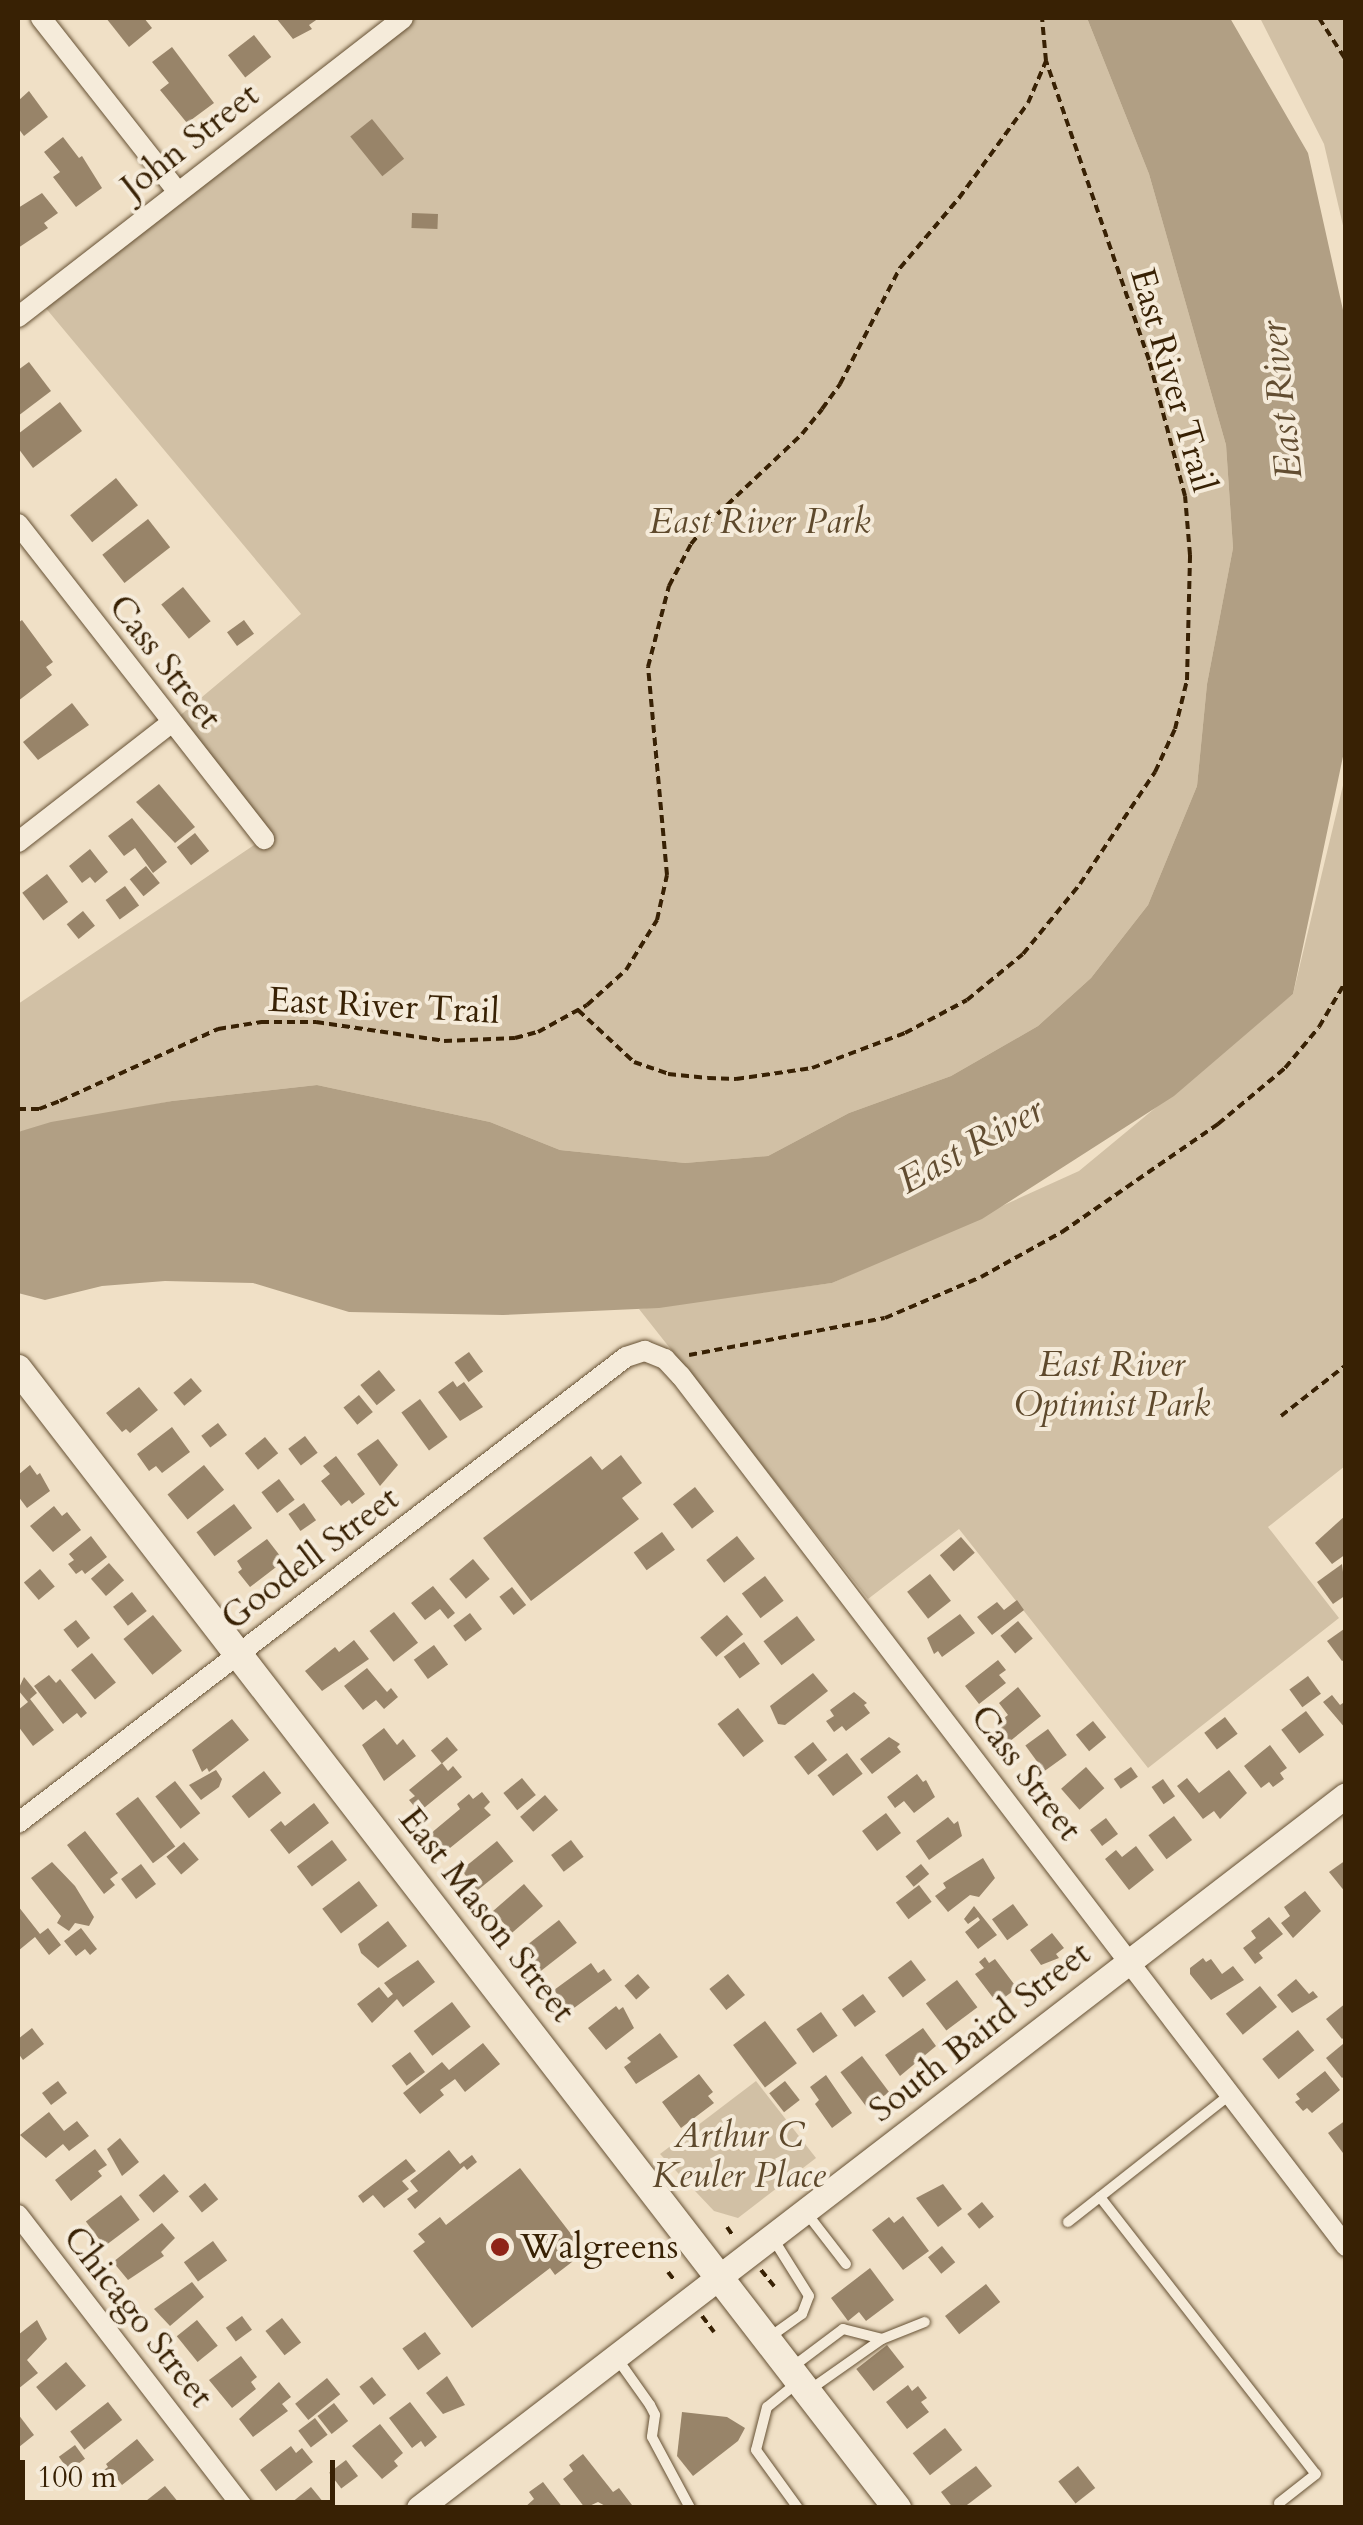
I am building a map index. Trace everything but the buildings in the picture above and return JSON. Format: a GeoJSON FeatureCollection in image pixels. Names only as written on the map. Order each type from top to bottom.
{"type":"FeatureCollection","features":[{"type":"Feature","properties":{"kind":"main road","name":"East Mason Street"},"geometry":{"type":"LineString","coordinates":[[18,1369],[897,2508]]}},
{"type":"Feature","properties":{"kind":"street"},"geometry":{"type":"LineString","coordinates":[[41,18],[177,191]]}},
{"type":"Feature","properties":{"kind":"street","name":"John Street"},"geometry":{"type":"LineString","coordinates":[[18,317],[403,18]]}},
{"type":"Feature","properties":{"kind":"street","name":"Cass Street"},"geometry":{"type":"LineString","coordinates":[[18,524],[264,839]]}},
{"type":"Feature","properties":{"kind":"street"},"geometry":{"type":"LineString","coordinates":[[18,842],[170,723]]}},
{"type":"Feature","properties":{"kind":"street","name":"Cass Street"},"geometry":{"type":"LineString","coordinates":[[645,1351],[673,1366],[1346,2246]]}},
{"type":"Feature","properties":{"kind":"street","name":"Goodell Street"},"geometry":{"type":"LineString","coordinates":[[18,1823],[626,1358],[645,1351]]}},
{"type":"Feature","properties":{"kind":"street","name":"South Baird Street"},"geometry":{"type":"LineString","coordinates":[[419,2508],[1346,1794]]}},
{"type":"Feature","properties":{"kind":"street","name":"Chicago Street"},"geometry":{"type":"LineString","coordinates":[[18,2214],[244,2508]]}},
{"type":"Feature","properties":{"kind":"lane"},"geometry":{"type":"LineString","coordinates":[[1068,2222],[1228,2096]]}},
{"type":"Feature","properties":{"kind":"lane"},"geometry":{"type":"LineString","coordinates":[[1100,2198],[1316,2474],[1279,2503]]}},
{"type":"Feature","properties":{"kind":"lane"},"geometry":{"type":"LineString","coordinates":[[805,2211],[846,2264]]}},
{"type":"Feature","properties":{"kind":"lane"},"geometry":{"type":"LineString","coordinates":[[767,2339],[802,2314],[810,2296],[772,2236]]}},
{"type":"Feature","properties":{"kind":"lane"},"geometry":{"type":"LineString","coordinates":[[799,2380],[925,2322]]}},
{"type":"Feature","properties":{"kind":"lane"},"geometry":{"type":"LineString","coordinates":[[798,2508],[756,2450],[767,2407],[799,2380],[843,2328],[882,2339]]}},
{"type":"Feature","properties":{"kind":"lane"},"geometry":{"type":"LineString","coordinates":[[615,2357],[655,2415],[652,2437],[690,2508]]}},
{"type":"Feature","properties":{"kind":"path","name":"East River Trail"},"geometry":{"type":"LineString","coordinates":[[578,1010],[634,1062],[668,1074],[708,1078],[812,1068],[905,1033],[967,1000],[1023,954],[1080,884],[1160,761],[1175,729],[1187,680],[1190,555],[1185,496],[1149,360],[1046,61],[1042,18]]}},
{"type":"Feature","properties":{"kind":"path"},"geometry":{"type":"LineString","coordinates":[[1320,18],[1346,60]]}},
{"type":"Feature","properties":{"kind":"path","name":"East River Trail"},"geometry":{"type":"LineString","coordinates":[[18,1109],[60,1101],[218,1030],[240,1025],[316,1022],[444,1041],[492,1041],[538,1032],[612,985],[638,955],[662,901],[668,854],[648,668],[658,618],[682,560],[708,523],[802,434],[840,384],[900,268],[1002,142],[1028,103],[1046,61]]}},
{"type":"Feature","properties":{"kind":"path"},"geometry":{"type":"LineString","coordinates":[[673,1366],[695,1352],[795,1337],[903,1312],[1062,1232],[1207,1132],[1285,1068],[1319,1027],[1346,981]]}},
{"type":"Feature","properties":{"kind":"path"},"geometry":{"type":"LineString","coordinates":[[1281,1416],[1344,1369]]}},
{"type":"Feature","properties":{"kind":"green space","name":"East River Park"},"geometry":{"type":"Polygon","coordinates":[[[403,18],[1087,18],[1149,174],[1226,445],[1233,548],[1207,684],[1197,786],[1148,905],[1091,978],[1038,1026],[951,1076],[849,1113],[768,1156],[685,1163],[560,1150],[490,1122],[317,1085],[172,1101],[18,1132],[18,1004],[263,839],[171,723],[301,614],[39,300],[403,18]]]}},
{"type":"Feature","properties":{"kind":"green space"},"geometry":{"type":"Polygon","coordinates":[[[1260,18],[1345,18],[1345,234],[1324,144],[1260,18]]]}},
{"type":"Feature","properties":{"kind":"green space","name":"East River Optimist Park"},"geometry":{"type":"Polygon","coordinates":[[[1345,777],[1345,1466],[1268,1527],[1339,1618],[1148,1768],[959,1529],[868,1599],[639,1309],[832,1283],[1079,1171],[1293,994],[1345,777]]]}},
{"type":"Feature","properties":{"kind":"green space","name":"Arthur C Keuler Place"},"geometry":{"type":"Polygon","coordinates":[[[756,2081],[816,2158],[738,2218],[714,2211],[660,2154],[756,2081]]]}},
{"type":"Feature","properties":{"kind":"water","name":"East River"},"geometry":{"type":"Polygon","coordinates":[[[1087,18],[1230,18],[1308,153],[1345,319],[1345,747],[1293,994],[1174,1096],[982,1219],[832,1283],[659,1308],[503,1315],[349,1312],[253,1283],[165,1281],[102,1286],[45,1300],[18,1293],[18,1132],[51,1122],[172,1101],[317,1085],[490,1122],[560,1150],[685,1163],[768,1156],[849,1113],[951,1076],[1038,1026],[1091,978],[1148,905],[1197,786],[1207,684],[1233,548],[1226,445],[1149,174],[1087,18]]]}},
{"type":"Feature","properties":{"kind":"place","name":"Walgreens"},"geometry":{"type":"Point","coordinates":[500,2247]}}]}
